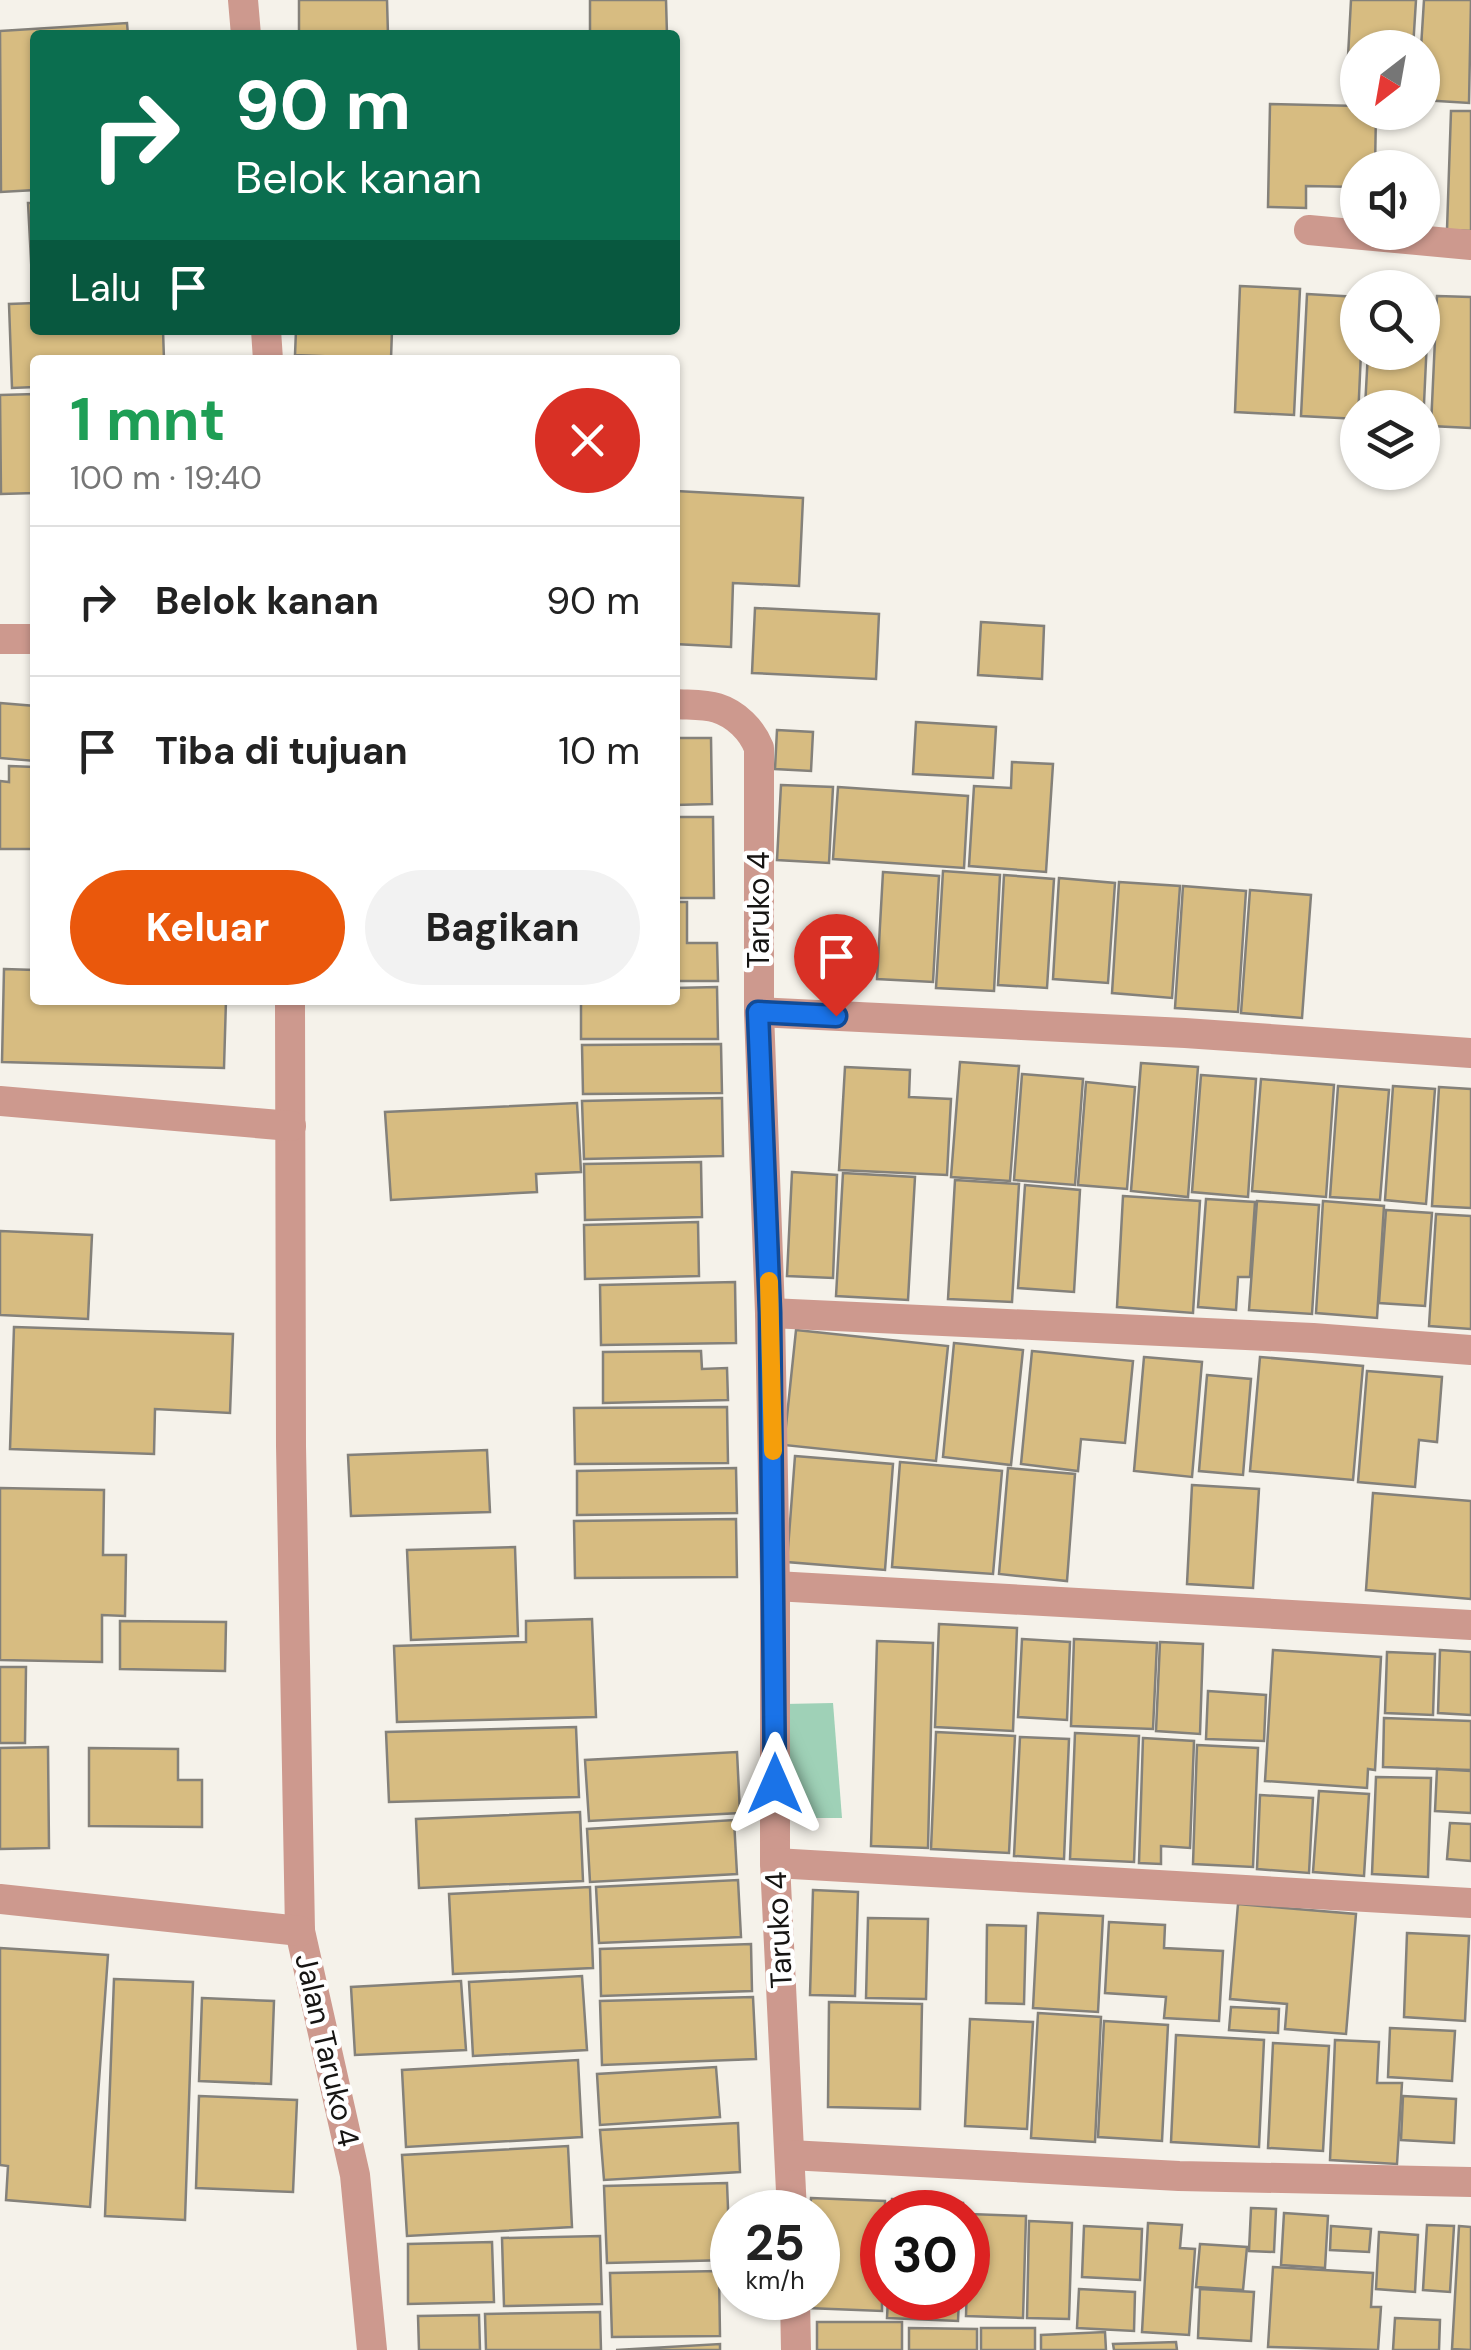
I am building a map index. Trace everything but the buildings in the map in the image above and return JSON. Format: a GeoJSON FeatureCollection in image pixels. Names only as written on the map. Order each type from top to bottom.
{"type":"FeatureCollection","features":[{"type":"Feature","properties":{"kind":"street"},"geometry":{"type":"LineString","coordinates":[[243,0],[246,30]]}},
{"type":"Feature","properties":{"kind":"street"},"geometry":{"type":"LineString","coordinates":[[1309,230],[1471,245]]}},
{"type":"Feature","properties":{"kind":"street"},"geometry":{"type":"LineString","coordinates":[[0,639],[30,639]]}},
{"type":"Feature","properties":{"kind":"street","name":"Taruko 4"},"geometry":{"type":"LineString","coordinates":[[680,704],[718,708],[744,724],[758,748],[758,1012],[770,1312],[775,1586],[775,1863],[791,2190]]}},
{"type":"Feature","properties":{"kind":"street"},"geometry":{"type":"LineString","coordinates":[[290,1005],[291,1446],[300,1931]]}},
{"type":"Feature","properties":{"kind":"street"},"geometry":{"type":"LineString","coordinates":[[758,1012],[1186,1033],[1471,1053]]}},
{"type":"Feature","properties":{"kind":"street"},"geometry":{"type":"LineString","coordinates":[[0,1101],[290,1126]]}},
{"type":"Feature","properties":{"kind":"street"},"geometry":{"type":"LineString","coordinates":[[770,1312],[1313,1338],[1471,1350]]}},
{"type":"Feature","properties":{"kind":"street"},"geometry":{"type":"LineString","coordinates":[[775,1586],[1471,1626]]}},
{"type":"Feature","properties":{"kind":"street"},"geometry":{"type":"LineString","coordinates":[[775,1863],[1471,1903]]}},
{"type":"Feature","properties":{"kind":"street","name":"Jalan Taruko 4"},"geometry":{"type":"LineString","coordinates":[[0,1899],[300,1931],[355,2175],[372,2350]]}},
{"type":"Feature","properties":{"kind":"street"},"geometry":{"type":"LineString","coordinates":[[790,2155],[1179,2176],[1471,2182]]}},
{"type":"Feature","properties":{"kind":"street"},"geometry":{"type":"LineString","coordinates":[[795,2320],[796,2350]]}},
{"type":"Feature","properties":{"kind":"green space"},"geometry":{"type":"Polygon","coordinates":[[[833,1703],[842,1818],[793,1818],[784,1704],[833,1703]]]}},
{"type":"Feature","properties":{"kind":"slow traffic"},"geometry":{"type":"LineString","coordinates":[[769,1281],[773,1451]]}},
{"type":"Feature","properties":{"kind":"route"},"geometry":{"type":"LineString","coordinates":[[775,1784],[770,1312],[758,1012],[836,1016]]}}]}
